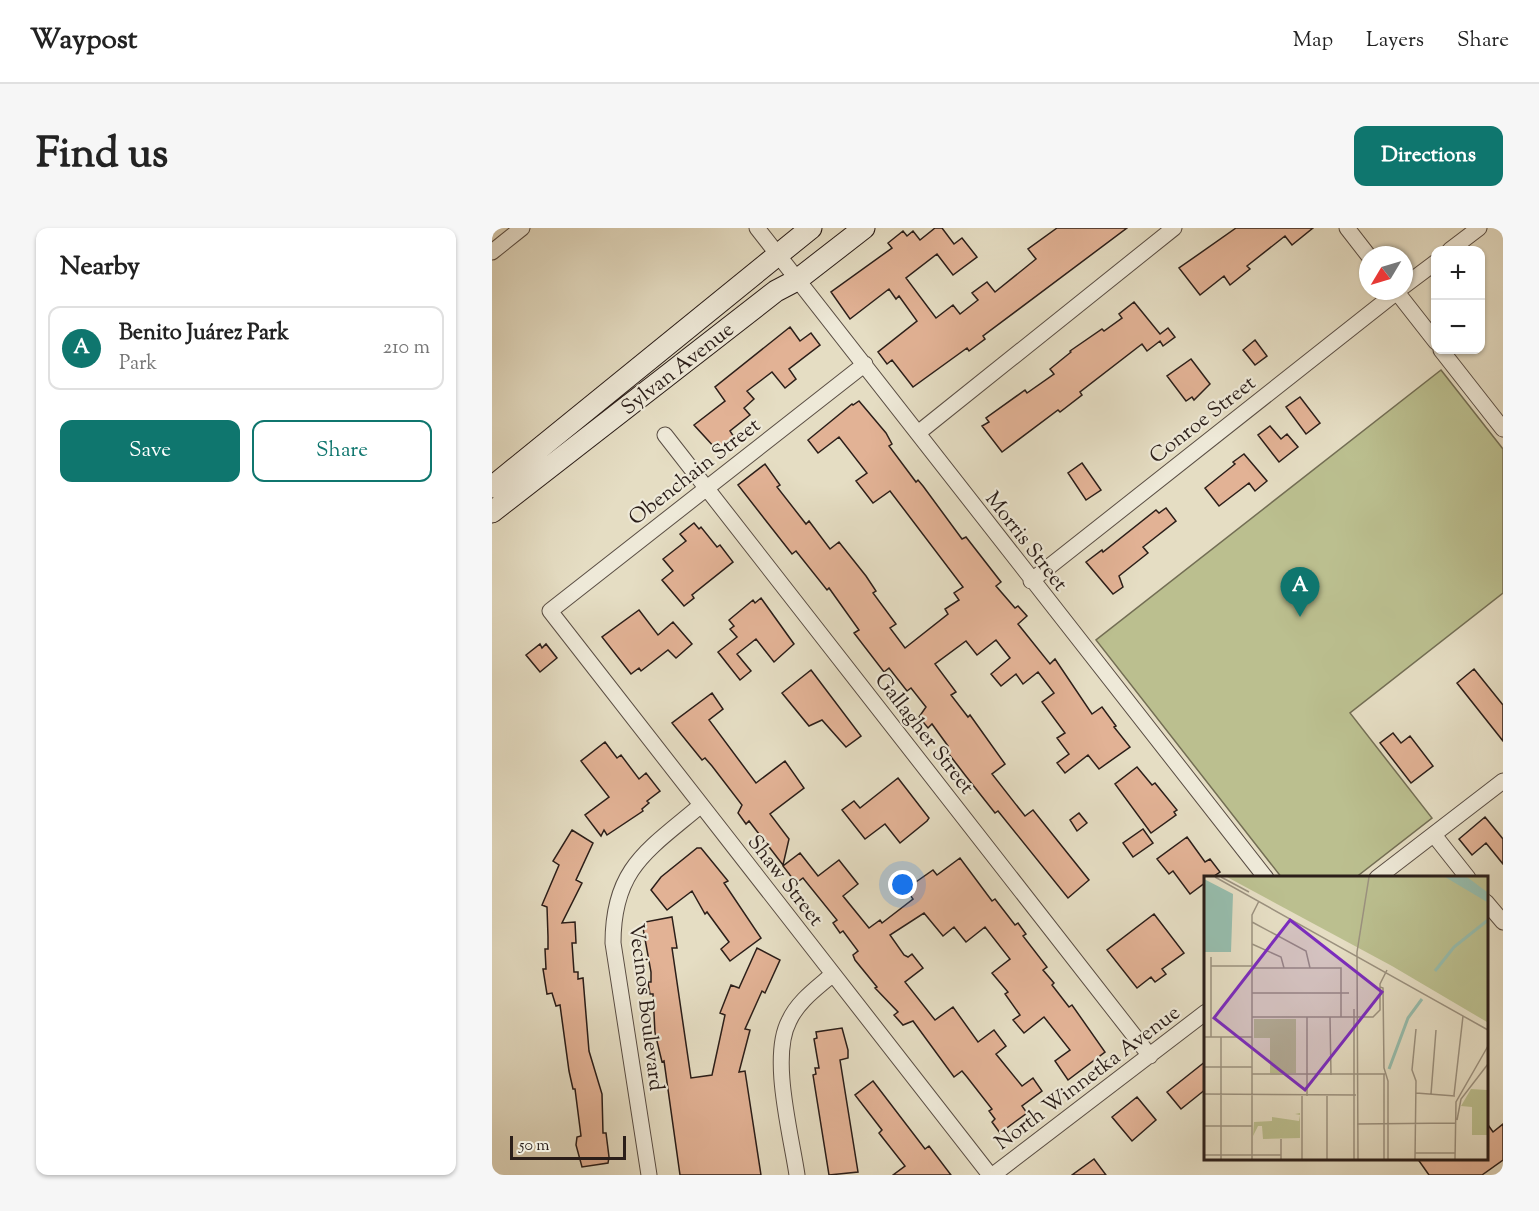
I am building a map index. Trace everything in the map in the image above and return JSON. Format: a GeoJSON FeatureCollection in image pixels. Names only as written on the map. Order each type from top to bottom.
{"type":"FeatureCollection","features":[{"type":"Feature","properties":{"kind":"main road","name":"Sylvan Avenue"},"geometry":{"type":"LineString","coordinates":[[492,487],[762,271],[777,254],[811,228]]}},
{"type":"Feature","properties":{"kind":"main road","name":"Sylvan Avenue"},"geometry":{"type":"LineString","coordinates":[[492,512],[776,291],[797,280],[864,228]]}},
{"type":"Feature","properties":{"kind":"street"},"geometry":{"type":"LineString","coordinates":[[492,252],[522,228]]}},
{"type":"Feature","properties":{"kind":"street","name":"Morris Street"},"geometry":{"type":"LineString","coordinates":[[757,228],[1031,581],[1264,876]]}},
{"type":"Feature","properties":{"kind":"street"},"geometry":{"type":"LineString","coordinates":[[918,433],[1174,228]]}},
{"type":"Feature","properties":{"kind":"street"},"geometry":{"type":"LineString","coordinates":[[1347,228],[1361,246]]}},
{"type":"Feature","properties":{"kind":"street"},"geometry":{"type":"LineString","coordinates":[[1455,246],[1479,228]]}},
{"type":"Feature","properties":{"kind":"street","name":"Conroe Street"},"geometry":{"type":"LineString","coordinates":[[1413,279],[1431,266]]}},
{"type":"Feature","properties":{"kind":"street","name":"Conroe Street"},"geometry":{"type":"LineString","coordinates":[[1031,581],[1386,300]]}},
{"type":"Feature","properties":{"kind":"street"},"geometry":{"type":"LineString","coordinates":[[1406,300],[1431,335]]}},
{"type":"Feature","properties":{"kind":"street"},"geometry":{"type":"LineString","coordinates":[[1445,354],[1503,429]]}},
{"type":"Feature","properties":{"kind":"street","name":"Obenchain Street"},"geometry":{"type":"LineString","coordinates":[[550,611],[864,364]]}},
{"type":"Feature","properties":{"kind":"street","name":"Gallagher Street"},"geometry":{"type":"LineString","coordinates":[[665,435],[1150,1056]]}},
{"type":"Feature","properties":{"kind":"street","name":"Shaw Street"},"geometry":{"type":"LineString","coordinates":[[550,611],[700,806],[992,1175]]}},
{"type":"Feature","properties":{"kind":"street"},"geometry":{"type":"LineString","coordinates":[[1380,876],[1503,781]]}},
{"type":"Feature","properties":{"kind":"street","name":"Vecinos Boulevard"},"geometry":{"type":"LineString","coordinates":[[649,1175],[613,943],[613,918],[619,891],[630,870],[646,852],[700,806]]}},
{"type":"Feature","properties":{"kind":"street"},"geometry":{"type":"LineString","coordinates":[[1434,835],[1466,876]]}},
{"type":"Feature","properties":{"kind":"street"},"geometry":{"type":"LineString","coordinates":[[1488,904],[1503,922]]}},
{"type":"Feature","properties":{"kind":"street"},"geometry":{"type":"LineString","coordinates":[[797,1175],[780,1047],[789,1021],[804,1000],[833,974]]}},
{"type":"Feature","properties":{"kind":"street","name":"North Winnetka Avenue"},"geometry":{"type":"LineString","coordinates":[[992,1175],[1204,1014]]}},
{"type":"Feature","properties":{"kind":"green space"},"geometry":{"type":"Polygon","coordinates":[[[1441,370],[1503,449],[1503,593],[1350,713],[1432,818],[1358,876],[1280,876],[1096,640],[1441,370]]]}},
{"type":"Feature","properties":{"kind":"building"},"geometry":{"type":"Polygon","coordinates":[[[935,228],[942,228],[954,244],[962,238],[977,257],[953,275],[937,254],[906,278],[936,318],[953,305],[960,314],[978,300],[972,293],[987,282],[995,292],[1036,259],[1028,249],[1057,228],[1127,228],[983,336],[985,339],[969,351],[967,348],[913,387],[892,360],[887,364],[878,352],[917,321],[899,296],[896,299],[889,289],[850,319],[831,292],[892,248],[888,243],[903,231],[907,236],[913,231],[920,240],[935,228]]]}},
{"type":"Feature","properties":{"kind":"building"},"geometry":{"type":"Polygon","coordinates":[[[1236,228],[1313,228],[1292,245],[1285,236],[1247,266],[1250,269],[1230,285],[1224,276],[1200,295],[1179,268],[1236,228]]]}},
{"type":"Feature","properties":{"kind":"building"},"geometry":{"type":"Polygon","coordinates":[[[1134,302],[1160,334],[1168,328],[1175,337],[1163,346],[1160,341],[1147,351],[1142,344],[1080,392],[1082,395],[1060,412],[1058,410],[1002,452],[982,426],[989,422],[986,418],[1025,390],[1027,393],[1054,374],[1050,369],[1070,351],[1122,318],[1119,314],[1134,302]]]}},
{"type":"Feature","properties":{"kind":"building"},"geometry":{"type":"Polygon","coordinates":[[[790,327],[800,341],[811,333],[820,345],[789,369],[796,379],[785,388],[772,372],[747,391],[754,399],[744,408],[750,415],[730,431],[734,437],[716,449],[694,425],[725,401],[715,387],[790,327]]]}},
{"type":"Feature","properties":{"kind":"building"},"geometry":{"type":"Polygon","coordinates":[[[1255,340],[1267,356],[1255,365],[1243,350],[1255,340]]]}},
{"type":"Feature","properties":{"kind":"building"},"geometry":{"type":"Polygon","coordinates":[[[1191,359],[1210,384],[1194,400],[1192,397],[1186,401],[1167,376],[1191,359]]]}},
{"type":"Feature","properties":{"kind":"building"},"geometry":{"type":"Polygon","coordinates":[[[1300,397],[1320,423],[1306,434],[1286,407],[1300,397]]]}},
{"type":"Feature","properties":{"kind":"building"},"geometry":{"type":"Polygon","coordinates":[[[859,401],[886,433],[892,444],[889,446],[916,482],[918,480],[962,539],[966,537],[1001,582],[996,586],[1015,608],[1018,606],[1027,616],[1018,624],[1050,664],[1055,659],[1092,714],[1102,707],[1130,747],[1099,769],[1088,755],[1065,773],[1057,763],[1069,754],[1057,738],[1065,733],[1042,702],[1054,693],[1038,672],[1023,684],[1016,674],[1001,686],[991,674],[1010,658],[996,640],[977,655],[966,641],[935,664],[956,692],[951,695],[968,717],[970,715],[1005,764],[992,774],[1025,816],[1033,810],[1089,880],[1068,898],[998,811],[995,813],[965,775],[945,749],[948,746],[932,724],[928,728],[919,717],[926,707],[911,688],[907,691],[889,668],[884,672],[854,633],[859,630],[829,588],[827,590],[796,551],[792,554],[738,485],[765,464],[780,485],[777,487],[806,524],[809,521],[830,549],[839,542],[866,576],[876,591],[873,593],[896,624],[890,628],[905,648],[948,614],[945,609],[959,600],[954,593],[963,587],[890,491],[873,503],[856,481],[867,473],[839,437],[818,453],[808,440],[852,404],[859,401]]]}},
{"type":"Feature","properties":{"kind":"building"},"geometry":{"type":"Polygon","coordinates":[[[1270,426],[1281,439],[1287,434],[1298,447],[1279,462],[1258,435],[1270,426]]]}},
{"type":"Feature","properties":{"kind":"building"},"geometry":{"type":"Polygon","coordinates":[[[1244,454],[1267,481],[1255,491],[1249,483],[1219,506],[1205,488],[1244,454]]]}},
{"type":"Feature","properties":{"kind":"building"},"geometry":{"type":"Polygon","coordinates":[[[1082,463],[1101,490],[1086,500],[1068,473],[1082,463]]]}},
{"type":"Feature","properties":{"kind":"building"},"geometry":{"type":"Polygon","coordinates":[[[1166,508],[1176,521],[1143,547],[1148,553],[1119,576],[1123,587],[1113,594],[1086,562],[1102,550],[1103,552],[1156,510],[1159,513],[1166,508]]]}},
{"type":"Feature","properties":{"kind":"building"},"geometry":{"type":"Polygon","coordinates":[[[694,523],[699,529],[701,527],[717,547],[720,545],[733,562],[692,595],[694,598],[684,606],[662,580],[673,571],[663,559],[686,541],[680,534],[694,523]]]}},
{"type":"Feature","properties":{"kind":"building"},"geometry":{"type":"Polygon","coordinates":[[[761,598],[794,644],[774,662],[756,639],[737,654],[751,671],[740,680],[718,652],[737,637],[730,629],[734,626],[729,620],[753,600],[755,603],[761,598]]]}},
{"type":"Feature","properties":{"kind":"building"},"geometry":{"type":"Polygon","coordinates":[[[639,610],[658,635],[673,622],[692,644],[676,658],[668,650],[641,671],[639,668],[631,674],[602,637],[639,610]]]}},
{"type":"Feature","properties":{"kind":"building"},"geometry":{"type":"Polygon","coordinates":[[[540,644],[542,648],[546,644],[557,658],[540,672],[526,655],[540,644]]]}},
{"type":"Feature","properties":{"kind":"building"},"geometry":{"type":"Polygon","coordinates":[[[1474,669],[1503,705],[1503,741],[1457,683],[1474,669]]]}},
{"type":"Feature","properties":{"kind":"building"},"geometry":{"type":"Polygon","coordinates":[[[811,670],[861,736],[846,747],[822,720],[809,726],[782,693],[811,670]]]}},
{"type":"Feature","properties":{"kind":"building"},"geometry":{"type":"Polygon","coordinates":[[[712,693],[723,709],[709,720],[756,783],[785,761],[804,788],[770,814],[789,839],[783,865],[749,821],[746,824],[738,813],[742,805],[712,766],[705,758],[702,760],[672,723],[712,693]]]}},
{"type":"Feature","properties":{"kind":"building"},"geometry":{"type":"Polygon","coordinates":[[[1393,733],[1401,743],[1410,736],[1433,766],[1411,783],[1380,743],[1393,733]]]}},
{"type":"Feature","properties":{"kind":"building"},"geometry":{"type":"Polygon","coordinates":[[[605,742],[617,758],[621,755],[639,779],[646,773],[660,791],[647,801],[649,803],[642,809],[643,811],[607,835],[604,830],[601,836],[585,815],[609,797],[581,761],[605,742]]]}},
{"type":"Feature","properties":{"kind":"building"},"geometry":{"type":"Polygon","coordinates":[[[1137,767],[1152,785],[1155,783],[1177,810],[1174,812],[1176,815],[1151,833],[1115,784],[1137,767]]]}},
{"type":"Feature","properties":{"kind":"building"},"geometry":{"type":"Polygon","coordinates":[[[898,778],[929,818],[900,843],[885,824],[865,839],[842,810],[854,801],[860,808],[898,778]]]}},
{"type":"Feature","properties":{"kind":"building"},"geometry":{"type":"Polygon","coordinates":[[[1079,813],[1087,823],[1077,831],[1070,820],[1079,813]]]}},
{"type":"Feature","properties":{"kind":"building"},"geometry":{"type":"Polygon","coordinates":[[[1485,817],[1503,839],[1503,864],[1486,843],[1472,855],[1459,839],[1485,817]]]}},
{"type":"Feature","properties":{"kind":"building"},"geometry":{"type":"Polygon","coordinates":[[[1143,829],[1153,843],[1133,857],[1123,843],[1143,829]]]}},
{"type":"Feature","properties":{"kind":"building"},"geometry":{"type":"Polygon","coordinates":[[[572,830],[593,843],[576,880],[582,883],[562,923],[575,922],[576,943],[572,943],[574,972],[578,972],[578,979],[583,978],[589,1051],[602,1094],[603,1133],[606,1133],[609,1157],[608,1163],[582,1167],[576,1145],[577,1137],[581,1136],[575,1089],[573,1089],[569,1071],[560,1005],[556,1006],[552,993],[547,994],[543,969],[546,969],[545,949],[548,949],[548,937],[547,907],[542,905],[559,865],[553,861],[572,830]]]}},
{"type":"Feature","properties":{"kind":"building"},"geometry":{"type":"Polygon","coordinates":[[[1187,837],[1205,862],[1210,859],[1220,872],[1214,876],[1204,876],[1204,884],[1190,894],[1173,871],[1169,874],[1157,859],[1187,837]]]}},
{"type":"Feature","properties":{"kind":"building"},"geometry":{"type":"Polygon","coordinates":[[[697,848],[701,848],[728,881],[724,883],[761,938],[730,961],[721,949],[729,942],[707,912],[705,914],[692,891],[667,910],[651,890],[661,877],[697,848]]]}},
{"type":"Feature","properties":{"kind":"building"},"geometry":{"type":"Polygon","coordinates":[[[800,853],[818,876],[839,860],[858,884],[843,896],[869,928],[880,920],[882,923],[913,899],[906,889],[933,870],[937,875],[960,858],[992,901],[995,899],[1015,925],[1018,923],[1026,934],[1023,936],[1047,967],[1043,970],[1054,983],[1052,985],[1069,1007],[1072,1005],[1105,1052],[1068,1080],[1055,1061],[1070,1050],[1044,1017],[1024,1033],[1013,1020],[1020,1015],[1005,994],[1008,992],[992,973],[1010,959],[985,927],[966,942],[954,927],[943,936],[924,913],[890,935],[904,955],[908,957],[912,954],[923,968],[905,982],[935,1020],[953,1007],[978,1042],[994,1030],[1006,1046],[996,1054],[1022,1086],[1033,1078],[1042,1091],[1022,1106],[1027,1113],[1000,1133],[992,1122],[995,1119],[989,1111],[992,1109],[967,1077],[962,1071],[954,1077],[913,1021],[903,1025],[894,1015],[898,1012],[875,988],[877,987],[855,960],[853,955],[858,951],[843,931],[840,933],[833,923],[837,920],[803,878],[796,883],[783,866],[800,853]]]}},
{"type":"Feature","properties":{"kind":"building"},"geometry":{"type":"Polygon","coordinates":[[[1154,914],[1184,953],[1162,969],[1166,974],[1155,982],[1151,977],[1137,988],[1107,950],[1154,914]]]}},
{"type":"Feature","properties":{"kind":"building"},"geometry":{"type":"Polygon","coordinates":[[[672,917],[677,948],[672,948],[691,1078],[712,1075],[725,1015],[720,1013],[731,985],[739,988],[757,948],[780,960],[765,993],[762,991],[745,1029],[750,1030],[739,1072],[745,1071],[761,1175],[680,1175],[664,1061],[662,1062],[655,1033],[653,994],[650,994],[648,982],[651,982],[651,972],[643,928],[646,928],[645,922],[672,917]]]}},
{"type":"Feature","properties":{"kind":"building"},"geometry":{"type":"Polygon","coordinates":[[[842,1028],[848,1058],[840,1060],[858,1172],[829,1175],[813,1075],[816,1074],[815,1068],[819,1068],[814,1039],[817,1038],[816,1032],[842,1028]]]}},
{"type":"Feature","properties":{"kind":"building"},"geometry":{"type":"Polygon","coordinates":[[[1204,1063],[1204,1091],[1181,1109],[1167,1092],[1204,1063]]]}},
{"type":"Feature","properties":{"kind":"building"},"geometry":{"type":"Polygon","coordinates":[[[873,1081],[925,1149],[929,1146],[951,1175],[893,1175],[905,1166],[879,1133],[882,1130],[855,1095],[873,1081]]]}},
{"type":"Feature","properties":{"kind":"building"},"geometry":{"type":"Polygon","coordinates":[[[1137,1097],[1156,1120],[1132,1141],[1112,1117],[1137,1097]]]}},
{"type":"Feature","properties":{"kind":"building"},"geometry":{"type":"Polygon","coordinates":[[[1503,1124],[1503,1160],[1482,1175],[1429,1175],[1418,1160],[1488,1160],[1488,1125],[1493,1132],[1503,1124]]]}},
{"type":"Feature","properties":{"kind":"building"},"geometry":{"type":"Polygon","coordinates":[[[1094,1159],[1106,1175],[1072,1175],[1094,1159]]]}},
{"type":"Feature","properties":{"kind":"place","name":"Benito Juárez Park"},"geometry":{"type":"Point","coordinates":[1300,617]}}]}
